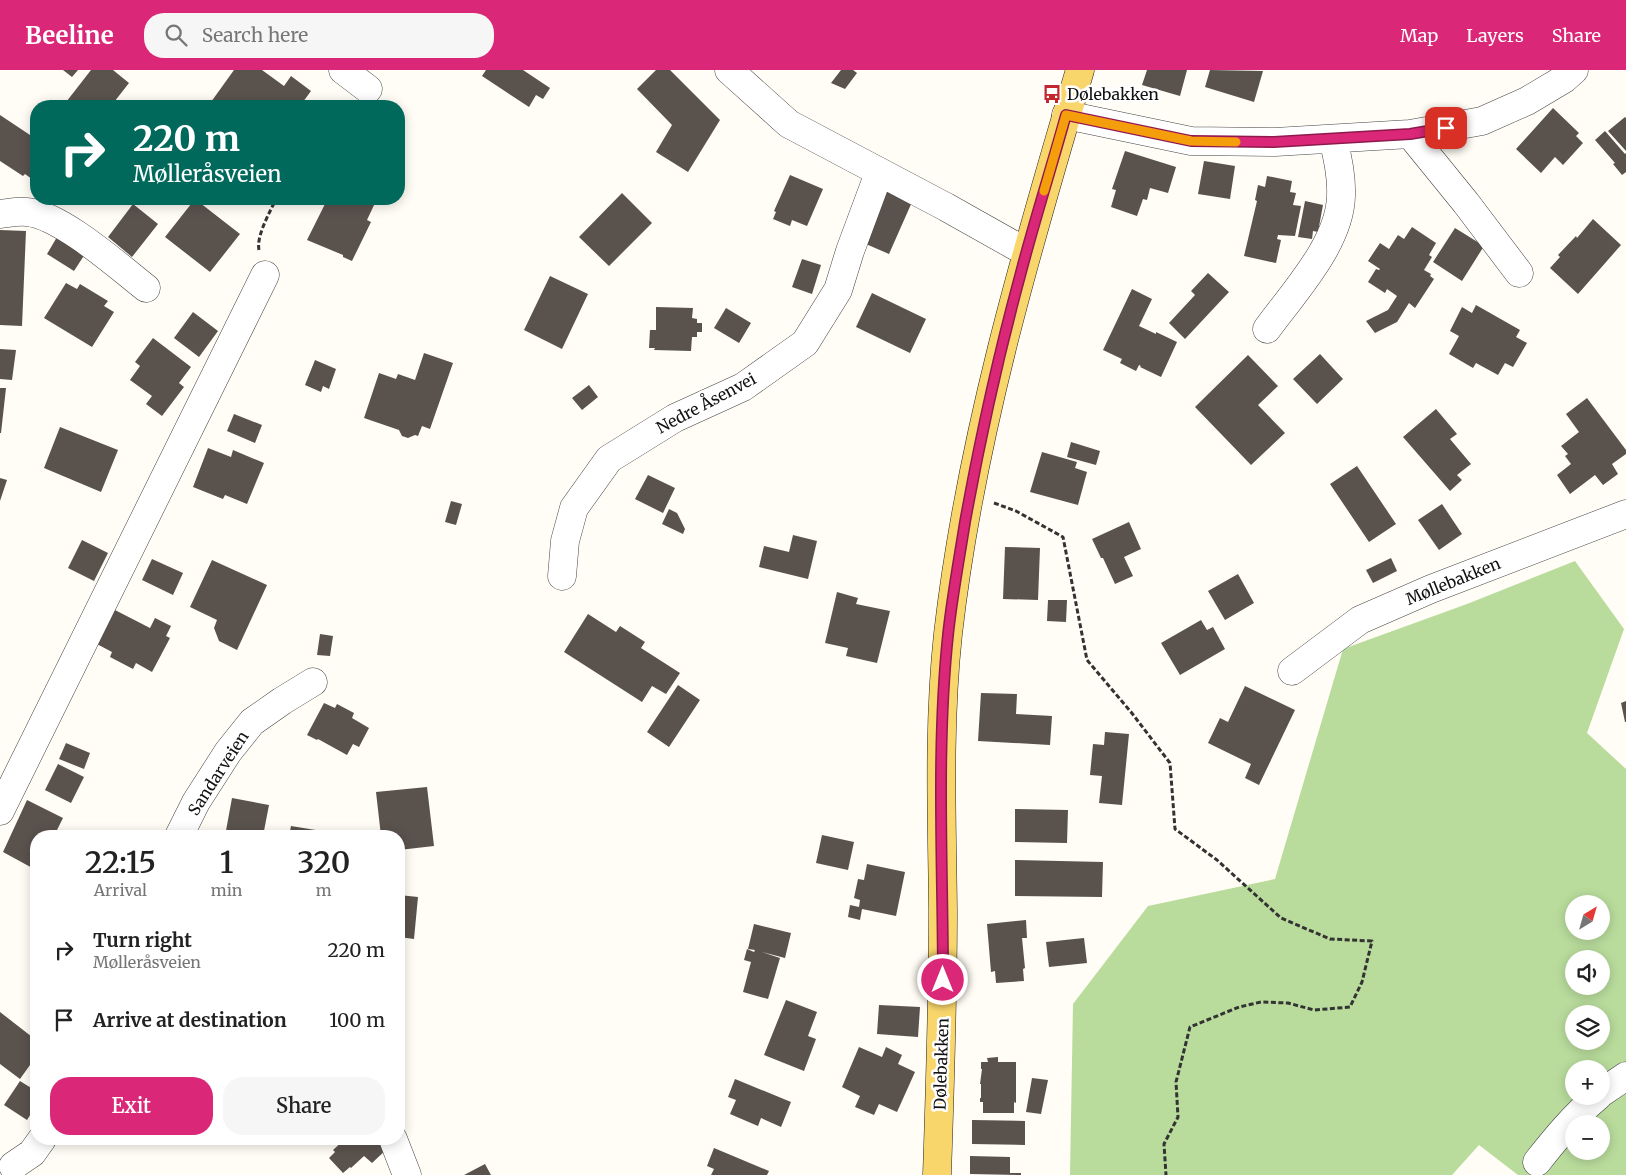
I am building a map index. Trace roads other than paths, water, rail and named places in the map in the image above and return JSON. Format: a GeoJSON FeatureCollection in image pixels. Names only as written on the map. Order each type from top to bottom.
{"type":"FeatureCollection","features":[{"type":"Feature","properties":{"kind":"main road","name":"Dølebakken"},"geometry":{"type":"LineString","coordinates":[[937,1175],[943,998],[942,758],[944,694],[952,607],[970,494],[996,368],[1026,252],[1080,70]]}},
{"type":"Feature","properties":{"kind":"street"},"geometry":{"type":"LineString","coordinates":[[343,70],[368,90]]}},
{"type":"Feature","properties":{"kind":"street"},"geometry":{"type":"LineString","coordinates":[[729,70],[789,124],[946,207],[1026,252]]}},
{"type":"Feature","properties":{"kind":"street"},"geometry":{"type":"LineString","coordinates":[[1066,115],[1191,141],[1274,142],[1410,134],[1482,122],[1527,101],[1564,79],[1574,70]]}},
{"type":"Feature","properties":{"kind":"street"},"geometry":{"type":"LineString","coordinates":[[1410,134],[1466,202],[1519,273]]}},
{"type":"Feature","properties":{"kind":"street"},"geometry":{"type":"LineString","coordinates":[[1267,329],[1325,250],[1337,222],[1341,197],[1340,169],[1334,138]]}},
{"type":"Feature","properties":{"kind":"street","name":"Nedre Åsenvei"},"geometry":{"type":"LineString","coordinates":[[562,576],[565,542],[574,508],[609,458],[675,418],[743,387],[805,343],[838,290],[850,251],[879,173]]}},
{"type":"Feature","properties":{"kind":"street"},"geometry":{"type":"LineString","coordinates":[[0,214],[27,212],[46,217],[70,230],[146,288]]}},
{"type":"Feature","properties":{"kind":"street"},"geometry":{"type":"LineString","coordinates":[[0,811],[264,276]]}},
{"type":"Feature","properties":{"kind":"street","name":"Møllebakken"},"geometry":{"type":"LineString","coordinates":[[1292,670],[1360,620],[1431,589],[1626,514]]}},
{"type":"Feature","properties":{"kind":"street","name":"Sandarveien"},"geometry":{"type":"LineString","coordinates":[[182,830],[196,802],[228,752],[252,722],[313,682]]}},
{"type":"Feature","properties":{"kind":"street"},"geometry":{"type":"LineString","coordinates":[[1610,1088],[1626,1076]]}},
{"type":"Feature","properties":{"kind":"street"},"geometry":{"type":"LineString","coordinates":[[1537,1162],[1561,1130],[1587,1105]]}},
{"type":"Feature","properties":{"kind":"street"},"geometry":{"type":"LineString","coordinates":[[12,1165],[32,1153],[38,1145]]}},
{"type":"Feature","properties":{"kind":"street"},"geometry":{"type":"LineString","coordinates":[[395,1145],[407,1175]]}},
{"type":"Feature","properties":{"kind":"place","name":"Dølebakken"},"geometry":{"type":"Point","coordinates":[1052,94]}}]}
